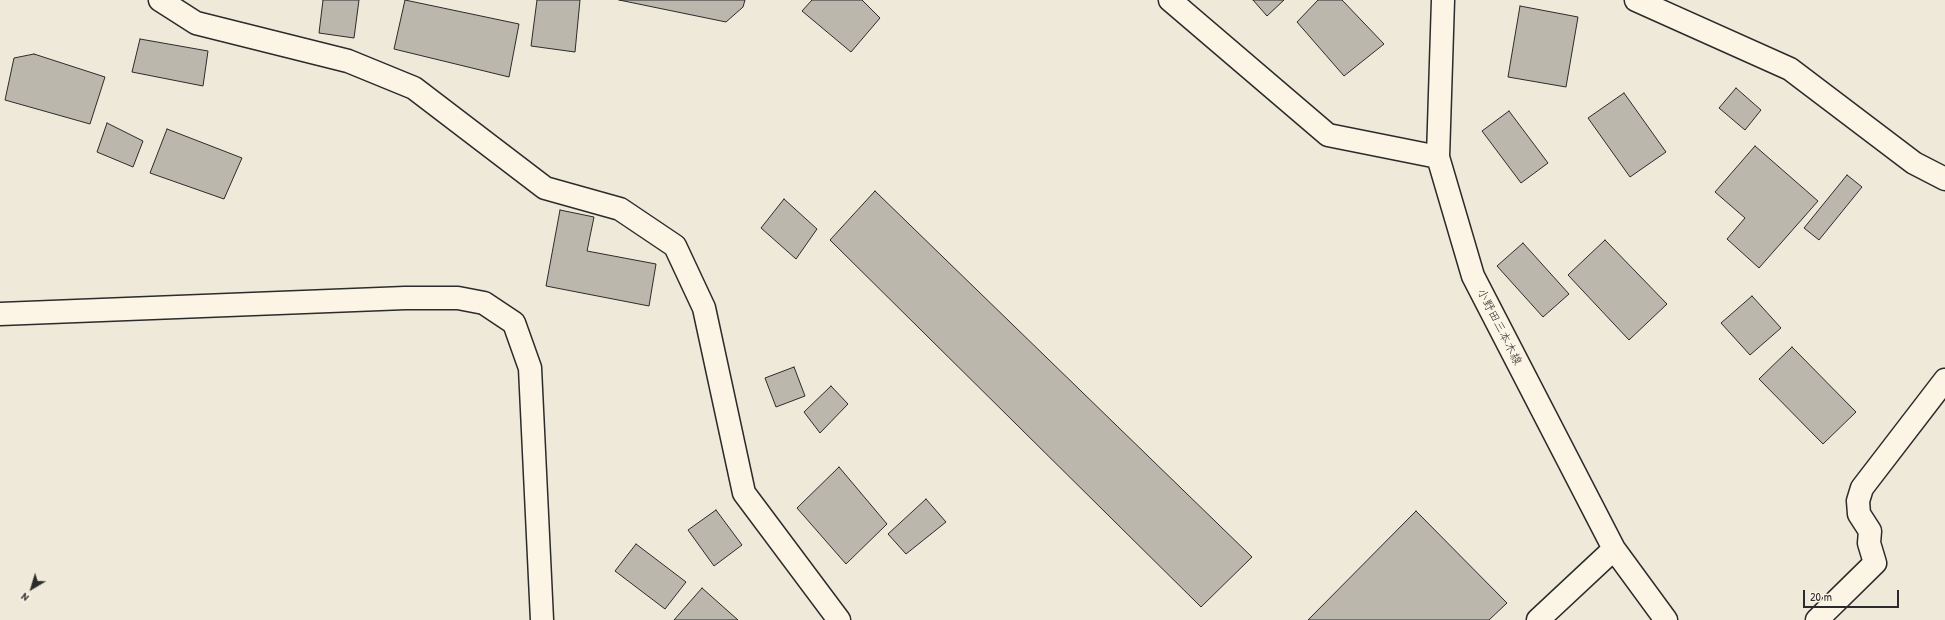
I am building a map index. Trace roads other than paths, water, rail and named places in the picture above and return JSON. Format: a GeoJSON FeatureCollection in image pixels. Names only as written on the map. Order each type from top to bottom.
{"type":"FeatureCollection","features":[{"type":"Feature","properties":{"kind":"street"},"geometry":{"type":"LineString","coordinates":[[160,0],[196,23],[348,61],[414,88],[545,188],[620,209],[675,246],[704,308],[744,493],[839,620]]}},
{"type":"Feature","properties":{"kind":"street"},"geometry":{"type":"LineString","coordinates":[[1170,0],[1328,135],[1438,157]]}},
{"type":"Feature","properties":{"kind":"street","name":"小野田三本木線"},"geometry":{"type":"LineString","coordinates":[[1443,0],[1438,157],[1473,276],[1614,549],[1666,620]]}},
{"type":"Feature","properties":{"kind":"street"},"geometry":{"type":"LineString","coordinates":[[1636,0],[1790,69],[1914,163],[1945,179]]}},
{"type":"Feature","properties":{"kind":"street"},"geometry":{"type":"LineString","coordinates":[[0,314],[405,298],[458,298],[484,303],[514,323],[530,368],[542,620]]}},
{"type":"Feature","properties":{"kind":"street"},"geometry":{"type":"LineString","coordinates":[[1817,620],[1875,563],[1869,543],[1870,531],[1859,514],[1858,501],[1862,488],[1945,380]]}},
{"type":"Feature","properties":{"kind":"street"},"geometry":{"type":"LineString","coordinates":[[1538,620],[1614,549]]}}]}
